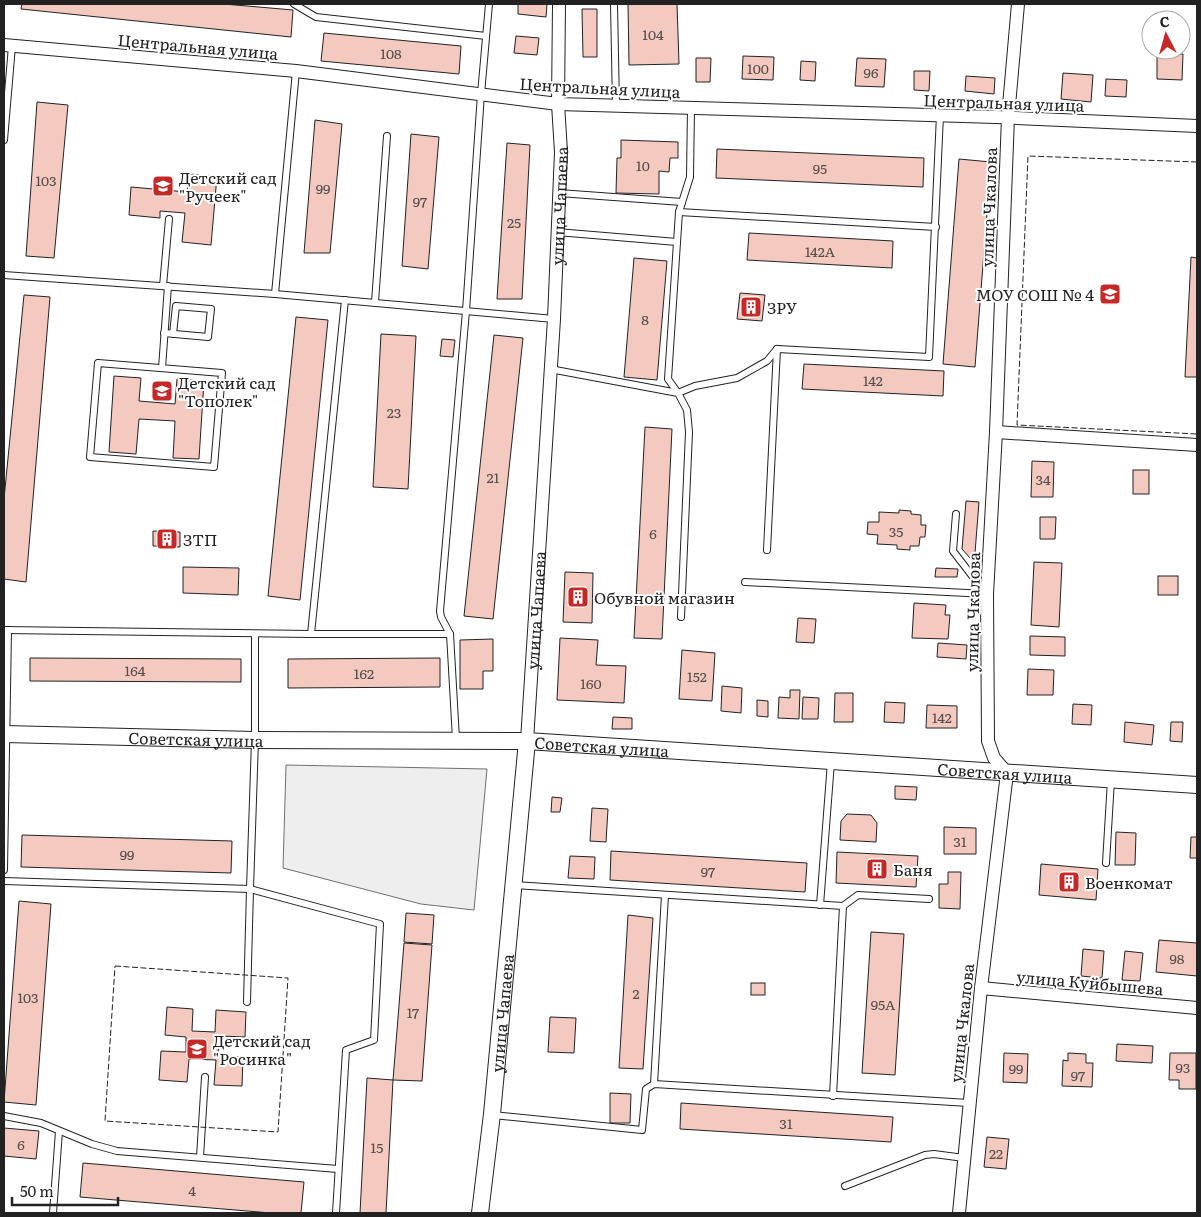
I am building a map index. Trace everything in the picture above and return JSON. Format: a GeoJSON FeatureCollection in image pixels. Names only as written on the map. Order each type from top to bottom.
{"type":"FeatureCollection","features":[{"type":"Feature","properties":{"kind":"street","name":"улица Чапаева"},"geometry":{"type":"LineString","coordinates":[[480,1213],[492,1114],[527,741],[554,319],[561,152],[558,104],[559,4]]}},
{"type":"Feature","properties":{"kind":"street","name":"улица Чкалова"},"geometry":{"type":"LineString","coordinates":[[959,1213],[981,988],[1008,773],[994,758],[988,741],[986,594],[996,432],[1008,117],[1018,4]]}},
{"type":"Feature","properties":{"kind":"street","name":"Центральная улица"},"geometry":{"type":"LineString","coordinates":[[8,45],[296,72],[558,104],[1008,117],[1197,126]]}},
{"type":"Feature","properties":{"kind":"street"},"geometry":{"type":"LineString","coordinates":[[996,432],[1197,445]]}},
{"type":"Feature","properties":{"kind":"street","name":"Советская улица"},"geometry":{"type":"LineString","coordinates":[[5,734],[254,740],[527,741],[1197,785]]}},
{"type":"Feature","properties":{"kind":"street","name":"улица Куйбышева"},"geometry":{"type":"LineString","coordinates":[[981,988],[1197,1008]]}},
{"type":"Feature","properties":{"kind":"lane"},"geometry":{"type":"LineString","coordinates":[[294,4],[316,17],[486,36]]}},
{"type":"Feature","properties":{"kind":"lane"},"geometry":{"type":"LineString","coordinates":[[456,740],[450,634],[440,611],[466,311],[481,94],[490,4]]}},
{"type":"Feature","properties":{"kind":"lane"},"geometry":{"type":"LineString","coordinates":[[614,4],[616,106]]}},
{"type":"Feature","properties":{"kind":"lane"},"geometry":{"type":"LineString","coordinates":[[4,140],[8,45]]}},
{"type":"Feature","properties":{"kind":"lane"},"geometry":{"type":"LineString","coordinates":[[275,294],[296,72]]}},
{"type":"Feature","properties":{"kind":"lane"},"geometry":{"type":"LineString","coordinates":[[681,618],[689,432],[687,410],[668,379],[679,212],[690,176],[692,108]]}},
{"type":"Feature","properties":{"kind":"lane"},"geometry":{"type":"LineString","coordinates":[[777,350],[930,357],[940,116]]}},
{"type":"Feature","properties":{"kind":"lane"},"geometry":{"type":"LineString","coordinates":[[375,302],[387,136]]}},
{"type":"Feature","properties":{"kind":"lane"},"geometry":{"type":"LineString","coordinates":[[559,194],[682,202]]}},
{"type":"Feature","properties":{"kind":"lane"},"geometry":{"type":"LineString","coordinates":[[679,212],[936,227]]}},
{"type":"Feature","properties":{"kind":"lane"},"geometry":{"type":"LineString","coordinates":[[162,368],[169,219]]}},
{"type":"Feature","properties":{"kind":"lane"},"geometry":{"type":"LineString","coordinates":[[557,232],[677,242]]}},
{"type":"Feature","properties":{"kind":"lane"},"geometry":{"type":"LineString","coordinates":[[4,275],[375,302],[554,319]]}},
{"type":"Feature","properties":{"kind":"lane"},"geometry":{"type":"LineString","coordinates":[[311,634],[345,300]]}},
{"type":"Feature","properties":{"kind":"lane"},"geometry":{"type":"LineString","coordinates":[[164,333],[173,334],[208,337],[211,309],[176,306],[173,334]]}},
{"type":"Feature","properties":{"kind":"lane"},"geometry":{"type":"LineString","coordinates":[[550,369],[678,393],[696,386],[737,378],[767,361],[777,350]]}},
{"type":"Feature","properties":{"kind":"lane"},"geometry":{"type":"LineString","coordinates":[[767,550],[777,350]]}},
{"type":"Feature","properties":{"kind":"lane"},"geometry":{"type":"LineString","coordinates":[[98,363],[162,368],[222,373],[214,467],[90,457],[98,363]]}},
{"type":"Feature","properties":{"kind":"lane"},"geometry":{"type":"LineString","coordinates":[[956,514],[953,551],[986,594]]}},
{"type":"Feature","properties":{"kind":"lane"},"geometry":{"type":"LineString","coordinates":[[745,582],[986,594]]}},
{"type":"Feature","properties":{"kind":"lane"},"geometry":{"type":"LineString","coordinates":[[4,870],[6,630],[255,634],[450,634]]}},
{"type":"Feature","properties":{"kind":"lane"},"geometry":{"type":"LineString","coordinates":[[247,1002],[255,634]]}},
{"type":"Feature","properties":{"kind":"lane"},"geometry":{"type":"LineString","coordinates":[[820,905],[831,762]]}},
{"type":"Feature","properties":{"kind":"lane"},"geometry":{"type":"LineString","coordinates":[[1106,863],[1111,780]]}},
{"type":"Feature","properties":{"kind":"lane"},"geometry":{"type":"LineString","coordinates":[[4,882],[250,889],[380,924],[374,1040],[346,1050],[336,1213]]}},
{"type":"Feature","properties":{"kind":"lane"},"geometry":{"type":"LineString","coordinates":[[514,885],[843,906],[858,895],[929,899]]}},
{"type":"Feature","properties":{"kind":"lane"},"geometry":{"type":"LineString","coordinates":[[654,1084],[665,895]]}},
{"type":"Feature","properties":{"kind":"lane"},"geometry":{"type":"LineString","coordinates":[[832,1096],[843,906]]}},
{"type":"Feature","properties":{"kind":"lane"},"geometry":{"type":"LineString","coordinates":[[200,1157],[205,1077]]}},
{"type":"Feature","properties":{"kind":"lane"},"geometry":{"type":"LineString","coordinates":[[492,1114],[642,1130],[646,1089],[654,1084],[969,1103]]}},
{"type":"Feature","properties":{"kind":"lane"},"geometry":{"type":"LineString","coordinates":[[4,1116],[40,1123],[92,1144],[117,1151],[338,1169]]}},
{"type":"Feature","properties":{"kind":"lane"},"geometry":{"type":"LineString","coordinates":[[53,1213],[60,1131]]}},
{"type":"Feature","properties":{"kind":"lane"},"geometry":{"type":"LineString","coordinates":[[845,1186],[925,1155],[934,1154],[964,1158]]}},
{"type":"Feature","properties":{"kind":"shaded area"},"geometry":{"type":"Polygon","coordinates":[[[286,765],[487,769],[474,910],[421,904],[283,868],[286,765]]]}},
{"type":"Feature","properties":{"kind":"building"},"geometry":{"type":"Polygon","coordinates":[[[22,4],[224,4],[293,10],[291,37],[21,9],[22,4]]]}},
{"type":"Feature","properties":{"kind":"building"},"geometry":{"type":"Polygon","coordinates":[[[518,4],[547,4],[546,17],[518,14],[518,4]]]}},
{"type":"Feature","properties":{"kind":"building"},"geometry":{"type":"Polygon","coordinates":[[[628,4],[677,4],[679,64],[629,65],[628,4]]]}},
{"type":"Feature","properties":{"kind":"building"},"geometry":{"type":"Polygon","coordinates":[[[582,9],[597,9],[597,57],[583,57],[582,9]]]}},
{"type":"Feature","properties":{"kind":"building"},"geometry":{"type":"Polygon","coordinates":[[[324,33],[461,46],[459,74],[321,61],[324,33]]]}},
{"type":"Feature","properties":{"kind":"building"},"geometry":{"type":"Polygon","coordinates":[[[516,36],[539,38],[537,55],[514,53],[516,36]]]}},
{"type":"Feature","properties":{"kind":"building"},"geometry":{"type":"Polygon","coordinates":[[[743,56],[774,57],[773,80],[742,79],[743,56]]]}},
{"type":"Feature","properties":{"kind":"building"},"geometry":{"type":"Polygon","coordinates":[[[696,58],[711,58],[710,82],[696,82],[696,58]]]}},
{"type":"Feature","properties":{"kind":"building"},"geometry":{"type":"Polygon","coordinates":[[[857,58],[886,59],[884,87],[855,86],[857,58]]]}},
{"type":"Feature","properties":{"kind":"building"},"geometry":{"type":"Polygon","coordinates":[[[1157,60],[1183,60],[1182,80],[1157,79],[1157,60]]]}},
{"type":"Feature","properties":{"kind":"building"},"geometry":{"type":"Polygon","coordinates":[[[801,61],[816,62],[815,81],[800,80],[801,61]]]}},
{"type":"Feature","properties":{"kind":"building"},"geometry":{"type":"Polygon","coordinates":[[[914,71],[930,71],[929,91],[914,90],[914,71]]]}},
{"type":"Feature","properties":{"kind":"building"},"geometry":{"type":"Polygon","coordinates":[[[1063,73],[1093,75],[1091,102],[1061,99],[1063,73]]]}},
{"type":"Feature","properties":{"kind":"building"},"geometry":{"type":"Polygon","coordinates":[[[966,76],[995,78],[994,94],[965,91],[966,76]]]}},
{"type":"Feature","properties":{"kind":"building"},"geometry":{"type":"Polygon","coordinates":[[[1106,79],[1127,80],[1126,97],[1105,96],[1106,79]]]}},
{"type":"Feature","properties":{"kind":"building"},"geometry":{"type":"Polygon","coordinates":[[[37,102],[68,105],[54,258],[26,256],[37,102]]]}},
{"type":"Feature","properties":{"kind":"building"},"geometry":{"type":"Polygon","coordinates":[[[315,120],[342,124],[330,253],[304,253],[315,120]]]}},
{"type":"Feature","properties":{"kind":"building"},"geometry":{"type":"Polygon","coordinates":[[[411,134],[439,137],[428,269],[402,266],[411,134]]]}},
{"type":"Feature","properties":{"kind":"building"},"geometry":{"type":"Polygon","coordinates":[[[621,140],[678,142],[678,158],[670,158],[669,172],[659,171],[659,194],[616,193],[617,158],[621,158],[621,140]]]}},
{"type":"Feature","properties":{"kind":"building"},"geometry":{"type":"Polygon","coordinates":[[[507,143],[530,145],[522,299],[497,299],[507,143]]]}},
{"type":"Feature","properties":{"kind":"building"},"geometry":{"type":"Polygon","coordinates":[[[717,149],[924,158],[923,187],[716,178],[717,149]]]}},
{"type":"Feature","properties":{"kind":"building"},"geometry":{"type":"Polygon","coordinates":[[[959,159],[991,162],[975,367],[943,364],[959,159]]]}},
{"type":"Feature","properties":{"kind":"building"},"geometry":{"type":"Polygon","coordinates":[[[189,174],[217,176],[211,245],[182,242],[185,213],[160,211],[160,218],[129,215],[131,187],[187,192],[189,174]]]}},
{"type":"Feature","properties":{"kind":"building"},"geometry":{"type":"Polygon","coordinates":[[[749,233],[893,241],[892,268],[747,260],[749,233]]]}},
{"type":"Feature","properties":{"kind":"building"},"geometry":{"type":"Polygon","coordinates":[[[1191,257],[1197,258],[1197,377],[1185,377],[1191,257]]]}},
{"type":"Feature","properties":{"kind":"building"},"geometry":{"type":"Polygon","coordinates":[[[634,258],[667,261],[657,380],[624,377],[634,258]]]}},
{"type":"Feature","properties":{"kind":"building","name":"ЗРУ"},"geometry":{"type":"Polygon","coordinates":[[[740,293],[765,295],[762,321],[737,319],[740,293]]]}},
{"type":"Feature","properties":{"kind":"building"},"geometry":{"type":"Polygon","coordinates":[[[24,295],[50,297],[26,582],[4,579],[4,499],[24,295]]]}},
{"type":"Feature","properties":{"kind":"building"},"geometry":{"type":"Polygon","coordinates":[[[296,317],[328,320],[300,600],[268,596],[296,317]]]}},
{"type":"Feature","properties":{"kind":"building"},"geometry":{"type":"Polygon","coordinates":[[[381,334],[416,336],[408,489],[373,487],[381,334]]]}},
{"type":"Feature","properties":{"kind":"building"},"geometry":{"type":"Polygon","coordinates":[[[494,335],[523,338],[493,619],[464,616],[494,335]]]}},
{"type":"Feature","properties":{"kind":"building"},"geometry":{"type":"Polygon","coordinates":[[[442,339],[455,340],[453,357],[440,356],[442,339]]]}},
{"type":"Feature","properties":{"kind":"building"},"geometry":{"type":"Polygon","coordinates":[[[804,364],[944,371],[943,396],[802,389],[804,364]]]}},
{"type":"Feature","properties":{"kind":"building"},"geometry":{"type":"Polygon","coordinates":[[[114,376],[141,378],[139,401],[175,404],[177,379],[204,381],[199,459],[173,458],[175,421],[139,419],[136,454],[109,452],[114,376]]]}},
{"type":"Feature","properties":{"kind":"building"},"geometry":{"type":"Polygon","coordinates":[[[645,427],[672,429],[662,639],[634,638],[645,427]]]}},
{"type":"Feature","properties":{"kind":"building"},"geometry":{"type":"Polygon","coordinates":[[[1032,461],[1054,462],[1053,497],[1031,497],[1032,461]]]}},
{"type":"Feature","properties":{"kind":"building"},"geometry":{"type":"Polygon","coordinates":[[[1133,470],[1149,470],[1149,494],[1133,494],[1133,470]]]}},
{"type":"Feature","properties":{"kind":"building"},"geometry":{"type":"Polygon","coordinates":[[[966,501],[979,502],[975,553],[970,558],[962,549],[966,501]]]}},
{"type":"Feature","properties":{"kind":"building"},"geometry":{"type":"Polygon","coordinates":[[[899,510],[911,511],[911,514],[921,515],[921,525],[926,525],[925,537],[920,537],[919,546],[910,546],[910,550],[897,549],[897,545],[877,544],[878,535],[867,534],[868,522],[879,522],[879,512],[899,513],[899,510]]]}},
{"type":"Feature","properties":{"kind":"building"},"geometry":{"type":"Polygon","coordinates":[[[1040,517],[1056,517],[1055,539],[1040,539],[1040,517]]]}},
{"type":"Feature","properties":{"kind":"building","name":"ЗТП"},"geometry":{"type":"Polygon","coordinates":[[[153,531],[180,532],[180,547],[153,546],[153,531]]]}},
{"type":"Feature","properties":{"kind":"building"},"geometry":{"type":"Polygon","coordinates":[[[1034,562],[1062,563],[1059,627],[1031,625],[1034,562]]]}},
{"type":"Feature","properties":{"kind":"building"},"geometry":{"type":"Polygon","coordinates":[[[183,567],[239,568],[238,595],[183,593],[183,567]]]}},
{"type":"Feature","properties":{"kind":"building"},"geometry":{"type":"Polygon","coordinates":[[[936,568],[958,569],[957,577],[935,577],[936,568]]]}},
{"type":"Feature","properties":{"kind":"building","name":"Обувной магазин"},"geometry":{"type":"Polygon","coordinates":[[[565,572],[593,573],[592,623],[563,622],[565,572]]]}},
{"type":"Feature","properties":{"kind":"building"},"geometry":{"type":"Polygon","coordinates":[[[1158,576],[1178,576],[1178,595],[1158,595],[1158,576]]]}},
{"type":"Feature","properties":{"kind":"building"},"geometry":{"type":"Polygon","coordinates":[[[914,603],[946,605],[945,615],[950,615],[948,639],[912,638],[914,603]]]}},
{"type":"Feature","properties":{"kind":"building"},"geometry":{"type":"Polygon","coordinates":[[[798,618],[816,619],[814,643],[796,642],[798,618]]]}},
{"type":"Feature","properties":{"kind":"building"},"geometry":{"type":"Polygon","coordinates":[[[1030,636],[1065,637],[1065,656],[1030,655],[1030,636]]]}},
{"type":"Feature","properties":{"kind":"building"},"geometry":{"type":"Polygon","coordinates":[[[560,638],[598,640],[596,665],[626,666],[624,703],[557,700],[560,638]]]}},
{"type":"Feature","properties":{"kind":"building"},"geometry":{"type":"Polygon","coordinates":[[[493,639],[493,671],[483,671],[483,689],[460,689],[460,640],[493,639]]]}},
{"type":"Feature","properties":{"kind":"building"},"geometry":{"type":"Polygon","coordinates":[[[938,643],[967,645],[966,659],[937,657],[938,643]]]}},
{"type":"Feature","properties":{"kind":"building"},"geometry":{"type":"Polygon","coordinates":[[[682,650],[715,653],[712,701],[679,699],[682,650]]]}},
{"type":"Feature","properties":{"kind":"building"},"geometry":{"type":"Polygon","coordinates":[[[30,658],[241,659],[241,682],[30,681],[30,658]]]}},
{"type":"Feature","properties":{"kind":"building"},"geometry":{"type":"Polygon","coordinates":[[[440,658],[440,687],[288,688],[288,659],[440,658]]]}},
{"type":"Feature","properties":{"kind":"building"},"geometry":{"type":"Polygon","coordinates":[[[1028,669],[1054,670],[1053,695],[1027,695],[1028,669]]]}},
{"type":"Feature","properties":{"kind":"building"},"geometry":{"type":"Polygon","coordinates":[[[722,686],[742,688],[741,713],[721,711],[722,686]]]}},
{"type":"Feature","properties":{"kind":"building"},"geometry":{"type":"Polygon","coordinates":[[[790,690],[800,690],[799,719],[778,718],[779,697],[790,698],[790,690]]]}},
{"type":"Feature","properties":{"kind":"building"},"geometry":{"type":"Polygon","coordinates":[[[835,693],[853,693],[853,722],[834,722],[835,693]]]}},
{"type":"Feature","properties":{"kind":"building"},"geometry":{"type":"Polygon","coordinates":[[[803,697],[819,698],[818,719],[802,719],[803,697]]]}},
{"type":"Feature","properties":{"kind":"building"},"geometry":{"type":"Polygon","coordinates":[[[757,700],[768,701],[768,717],[757,716],[757,700]]]}},
{"type":"Feature","properties":{"kind":"building"},"geometry":{"type":"Polygon","coordinates":[[[885,702],[905,703],[904,723],[884,722],[885,702]]]}},
{"type":"Feature","properties":{"kind":"building"},"geometry":{"type":"Polygon","coordinates":[[[1073,704],[1092,705],[1091,725],[1072,724],[1073,704]]]}},
{"type":"Feature","properties":{"kind":"building"},"geometry":{"type":"Polygon","coordinates":[[[927,705],[957,706],[957,728],[926,728],[927,705]]]}},
{"type":"Feature","properties":{"kind":"building"},"geometry":{"type":"Polygon","coordinates":[[[613,717],[632,718],[632,729],[612,729],[613,717]]]}},
{"type":"Feature","properties":{"kind":"building"},"geometry":{"type":"Polygon","coordinates":[[[1125,722],[1154,725],[1152,745],[1124,742],[1125,722]]]}},
{"type":"Feature","properties":{"kind":"building"},"geometry":{"type":"Polygon","coordinates":[[[1171,722],[1183,722],[1182,742],[1170,741],[1171,722]]]}},
{"type":"Feature","properties":{"kind":"building"},"geometry":{"type":"Polygon","coordinates":[[[895,786],[917,787],[916,800],[895,799],[895,786]]]}},
{"type":"Feature","properties":{"kind":"building"},"geometry":{"type":"Polygon","coordinates":[[[552,797],[562,798],[560,812],[551,812],[552,797]]]}},
{"type":"Feature","properties":{"kind":"building"},"geometry":{"type":"Polygon","coordinates":[[[592,808],[608,809],[606,842],[590,841],[592,808]]]}},
{"type":"Feature","properties":{"kind":"building"},"geometry":{"type":"Polygon","coordinates":[[[847,814],[871,815],[877,823],[876,842],[840,840],[841,821],[847,814]]]}},
{"type":"Feature","properties":{"kind":"building"},"geometry":{"type":"Polygon","coordinates":[[[944,827],[976,828],[976,854],[944,854],[944,827]]]}},
{"type":"Feature","properties":{"kind":"building"},"geometry":{"type":"Polygon","coordinates":[[[1116,832],[1136,833],[1135,865],[1115,865],[1116,832]]]}},
{"type":"Feature","properties":{"kind":"building"},"geometry":{"type":"Polygon","coordinates":[[[22,835],[232,841],[231,873],[21,867],[22,835]]]}},
{"type":"Feature","properties":{"kind":"building"},"geometry":{"type":"Polygon","coordinates":[[[1191,837],[1197,837],[1197,858],[1190,858],[1191,837]]]}},
{"type":"Feature","properties":{"kind":"building"},"geometry":{"type":"Polygon","coordinates":[[[611,851],[807,863],[805,892],[610,880],[611,851]]]}},
{"type":"Feature","properties":{"kind":"building","name":"Баня"},"geometry":{"type":"Polygon","coordinates":[[[837,852],[918,856],[916,887],[836,883],[837,852]]]}},
{"type":"Feature","properties":{"kind":"building"},"geometry":{"type":"Polygon","coordinates":[[[570,856],[595,857],[594,879],[568,878],[570,856]]]}},
{"type":"Feature","properties":{"kind":"building","name":"Военкомат"},"geometry":{"type":"Polygon","coordinates":[[[1041,864],[1098,869],[1096,900],[1039,895],[1041,864]]]}},
{"type":"Feature","properties":{"kind":"building"},"geometry":{"type":"Polygon","coordinates":[[[948,872],[961,872],[960,909],[939,908],[939,884],[948,884],[948,872]]]}},
{"type":"Feature","properties":{"kind":"building"},"geometry":{"type":"Polygon","coordinates":[[[19,901],[51,904],[36,1105],[4,1102],[19,901]]]}},
{"type":"Feature","properties":{"kind":"building"},"geometry":{"type":"Polygon","coordinates":[[[406,913],[434,915],[432,944],[404,942],[406,913]]]}},
{"type":"Feature","properties":{"kind":"building"},"geometry":{"type":"Polygon","coordinates":[[[628,915],[653,918],[643,1069],[619,1068],[628,915]]]}},
{"type":"Feature","properties":{"kind":"building"},"geometry":{"type":"Polygon","coordinates":[[[871,932],[904,934],[895,1075],[862,1073],[871,932]]]}},
{"type":"Feature","properties":{"kind":"building"},"geometry":{"type":"Polygon","coordinates":[[[1159,940],[1197,943],[1197,976],[1156,972],[1159,940]]]}},
{"type":"Feature","properties":{"kind":"building"},"geometry":{"type":"Polygon","coordinates":[[[404,943],[432,945],[422,1081],[393,1080],[404,943]]]}},
{"type":"Feature","properties":{"kind":"building"},"geometry":{"type":"Polygon","coordinates":[[[1083,949],[1104,951],[1102,978],[1081,976],[1083,949]]]}},
{"type":"Feature","properties":{"kind":"building"},"geometry":{"type":"Polygon","coordinates":[[[1125,951],[1143,953],[1140,981],[1122,980],[1125,951]]]}},
{"type":"Feature","properties":{"kind":"building"},"geometry":{"type":"Polygon","coordinates":[[[751,983],[765,983],[765,995],[751,995],[751,983]]]}},
{"type":"Feature","properties":{"kind":"building"},"geometry":{"type":"Polygon","coordinates":[[[167,1007],[193,1009],[192,1031],[215,1032],[216,1010],[246,1012],[245,1037],[219,1036],[218,1056],[243,1057],[242,1086],[214,1085],[216,1060],[189,1059],[187,1082],[159,1080],[161,1051],[186,1052],[186,1037],[165,1035],[167,1007]]]}},
{"type":"Feature","properties":{"kind":"building"},"geometry":{"type":"Polygon","coordinates":[[[550,1017],[576,1018],[574,1053],[548,1052],[550,1017]]]}},
{"type":"Feature","properties":{"kind":"building"},"geometry":{"type":"Polygon","coordinates":[[[1117,1044],[1153,1046],[1152,1063],[1116,1061],[1117,1044]]]}},
{"type":"Feature","properties":{"kind":"building"},"geometry":{"type":"Polygon","coordinates":[[[1004,1053],[1028,1054],[1027,1083],[1003,1082],[1004,1053]]]}},
{"type":"Feature","properties":{"kind":"building"},"geometry":{"type":"Polygon","coordinates":[[[1068,1053],[1086,1054],[1086,1063],[1093,1063],[1092,1087],[1062,1086],[1063,1060],[1068,1061],[1068,1053]]]}},
{"type":"Feature","properties":{"kind":"building"},"geometry":{"type":"Polygon","coordinates":[[[1170,1053],[1196,1053],[1196,1089],[1179,1089],[1179,1080],[1169,1080],[1170,1053]]]}},
{"type":"Feature","properties":{"kind":"building"},"geometry":{"type":"Polygon","coordinates":[[[367,1078],[393,1080],[386,1213],[360,1213],[367,1078]]]}},
{"type":"Feature","properties":{"kind":"building"},"geometry":{"type":"Polygon","coordinates":[[[610,1093],[631,1094],[630,1123],[610,1123],[610,1093]]]}},
{"type":"Feature","properties":{"kind":"building"},"geometry":{"type":"Polygon","coordinates":[[[681,1103],[893,1117],[891,1142],[680,1129],[681,1103]]]}},
{"type":"Feature","properties":{"kind":"building"},"geometry":{"type":"Polygon","coordinates":[[[4,1128],[39,1131],[36,1159],[4,1156],[4,1128]]]}},
{"type":"Feature","properties":{"kind":"building"},"geometry":{"type":"Polygon","coordinates":[[[987,1137],[1009,1139],[1006,1169],[984,1167],[987,1137]]]}},
{"type":"Feature","properties":{"kind":"building"},"geometry":{"type":"Polygon","coordinates":[[[83,1163],[304,1182],[301,1213],[271,1213],[80,1197],[83,1163]]]}},
{"type":"Feature","properties":{"kind":"fence"},"geometry":{"type":"LineString","coordinates":[[1197,162],[1028,156],[1017,425],[1197,434]]}},
{"type":"Feature","properties":{"kind":"fence"},"geometry":{"type":"LineString","coordinates":[[115,966],[288,978],[278,1132],[105,1121],[115,966]]}},
{"type":"Feature","properties":{"kind":"place","name":"Детский сад \"Ручеек\""},"geometry":{"type":"Point","coordinates":[163,186]}},
{"type":"Feature","properties":{"kind":"place","name":"МОУ СОШ № 4"},"geometry":{"type":"Point","coordinates":[1110,294]}},
{"type":"Feature","properties":{"kind":"place","name":"ЗРУ"},"geometry":{"type":"Point","coordinates":[751,307]}},
{"type":"Feature","properties":{"kind":"place","name":"Детский сад \"Тополек\""},"geometry":{"type":"Point","coordinates":[162,391]}},
{"type":"Feature","properties":{"kind":"place","name":"ЗТП"},"geometry":{"type":"Point","coordinates":[167,539]}},
{"type":"Feature","properties":{"kind":"place","name":"Обувной магазин"},"geometry":{"type":"Point","coordinates":[578,597]}},
{"type":"Feature","properties":{"kind":"place","name":"Баня"},"geometry":{"type":"Point","coordinates":[877,869]}},
{"type":"Feature","properties":{"kind":"place","name":"Военкомат"},"geometry":{"type":"Point","coordinates":[1069,882]}},
{"type":"Feature","properties":{"kind":"place","name":"Детский сад \"Росинка\""},"geometry":{"type":"Point","coordinates":[197,1049]}}]}
